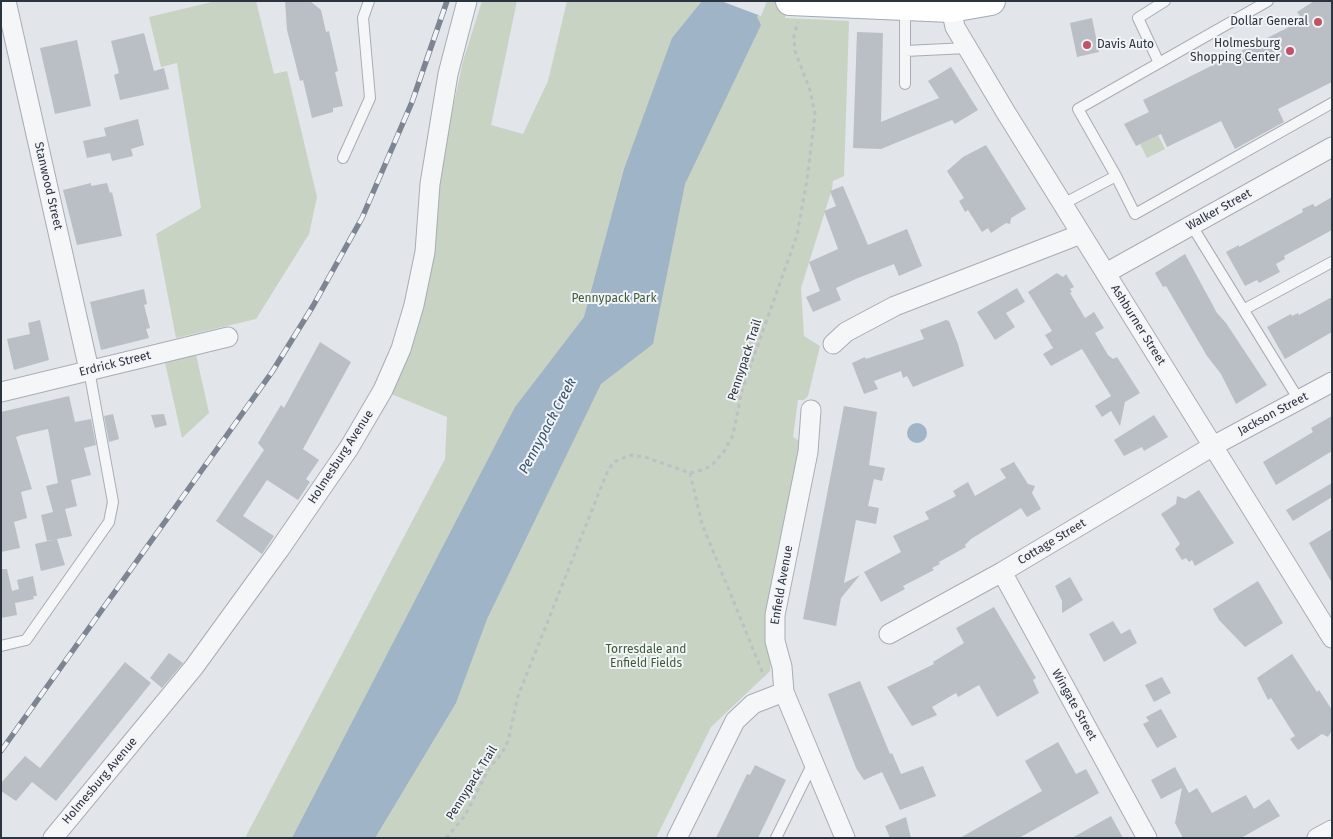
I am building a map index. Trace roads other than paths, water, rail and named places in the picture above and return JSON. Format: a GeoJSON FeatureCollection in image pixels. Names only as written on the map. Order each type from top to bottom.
{"type":"FeatureCollection","features":[{"type":"Feature","properties":{"kind":"main road"},"geometry":{"type":"LineString","coordinates":[[795,10],[905,7],[951,8],[991,1]]}},
{"type":"Feature","properties":{"kind":"street","name":"Stanwood Street"},"geometry":{"type":"LineString","coordinates":[[6,1],[89,370]]}},
{"type":"Feature","properties":{"kind":"street","name":"Holmesburg Avenue"},"geometry":{"type":"LineString","coordinates":[[53,838],[194,667],[280,550],[350,448],[383,390],[401,349],[425,252],[430,184],[448,74],[467,1]]}},
{"type":"Feature","properties":{"kind":"street","name":"Ashburner Street"},"geometry":{"type":"LineString","coordinates":[[951,8],[955,27],[967,48],[1331,636]]}},
{"type":"Feature","properties":{"kind":"street","name":"Walker Street"},"geometry":{"type":"LineString","coordinates":[[1106,273],[1332,147]]}},
{"type":"Feature","properties":{"kind":"street"},"geometry":{"type":"LineString","coordinates":[[834,344],[846,332],[895,306],[1081,234]]}},
{"type":"Feature","properties":{"kind":"street","name":"Erdrick Street"},"geometry":{"type":"LineString","coordinates":[[1,392],[228,337]]}},
{"type":"Feature","properties":{"kind":"street","name":"Jackson Street"},"geometry":{"type":"LineString","coordinates":[[1213,446],[1332,382]]}},
{"type":"Feature","properties":{"kind":"street","name":"Enfield Avenue"},"geometry":{"type":"LineString","coordinates":[[779,694],[782,667],[774,641],[775,615],[808,452],[811,410]]}},
{"type":"Feature","properties":{"kind":"street","name":"Cottage Street"},"geometry":{"type":"LineString","coordinates":[[889,634],[1002,572],[1213,446]]}},
{"type":"Feature","properties":{"kind":"street","name":"Wingate Street"},"geometry":{"type":"LineString","coordinates":[[1002,572],[1147,838]]}},
{"type":"Feature","properties":{"kind":"street"},"geometry":{"type":"LineString","coordinates":[[677,838],[735,721],[753,704],[779,694],[817,771],[845,838]]}},
{"type":"Feature","properties":{"kind":"street"},"geometry":{"type":"LineString","coordinates":[[1317,838],[1332,830]]}},
{"type":"Feature","properties":{"kind":"lane"},"geometry":{"type":"LineString","coordinates":[[343,158],[370,98],[363,18],[369,1]]}},
{"type":"Feature","properties":{"kind":"lane"},"geometry":{"type":"LineString","coordinates":[[1159,63],[1138,18],[1165,1]]}},
{"type":"Feature","properties":{"kind":"lane"},"geometry":{"type":"LineString","coordinates":[[1268,1],[1078,109],[1135,214],[1332,103]]}},
{"type":"Feature","properties":{"kind":"lane"},"geometry":{"type":"LineString","coordinates":[[905,7],[905,84]]}},
{"type":"Feature","properties":{"kind":"lane"},"geometry":{"type":"LineString","coordinates":[[905,51],[967,48]]}},
{"type":"Feature","properties":{"kind":"lane"},"geometry":{"type":"LineString","coordinates":[[1063,204],[1116,176]]}},
{"type":"Feature","properties":{"kind":"lane"},"geometry":{"type":"LineString","coordinates":[[1192,226],[1245,309],[1299,400]]}},
{"type":"Feature","properties":{"kind":"lane"},"geometry":{"type":"LineString","coordinates":[[1245,309],[1332,262]]}},
{"type":"Feature","properties":{"kind":"lane"},"geometry":{"type":"LineString","coordinates":[[1,646],[26,640],[109,522],[113,502],[89,370]]}},
{"type":"Feature","properties":{"kind":"lane"},"geometry":{"type":"LineString","coordinates":[[776,838],[817,771]]}},
{"type":"Feature","properties":{"kind":"water","name":"Pennypack Creek"},"geometry":{"type":"Polygon","coordinates":[[[702,1],[765,1],[757,17],[761,25],[685,184],[653,344],[601,384],[487,619],[456,703],[375,838],[292,838],[515,407],[584,317],[624,169],[672,38],[702,1]]]}},
{"type":"Feature","properties":{"kind":"water"},"geometry":{"type":"Polygon","coordinates":[[[917,423],[924,426],[927,433],[924,440],[917,443],[910,440],[907,433],[910,426],[917,423]]]}},
{"type":"Feature","properties":{"kind":"railway"},"geometry":{"type":"LineString","coordinates":[[1,751],[272,372],[313,306],[362,218],[412,102],[447,1]]}},
{"type":"Feature","properties":{"kind":"place","name":"Dollar General"},"geometry":{"type":"Point","coordinates":[1318,22]}},
{"type":"Feature","properties":{"kind":"place","name":"Davis Auto"},"geometry":{"type":"Point","coordinates":[1087,45]}},
{"type":"Feature","properties":{"kind":"place","name":"Holmesburg Shopping Center"},"geometry":{"type":"Point","coordinates":[1290,51]}},
{"type":"Feature","properties":{"kind":"park label","name":"Pennypack Park"},"geometry":{"type":"Point","coordinates":[614,299]}},
{"type":"Feature","properties":{"kind":"park label","name":"Torresdale and Enfield Fields"},"geometry":{"type":"Point","coordinates":[646,657]}}]}
